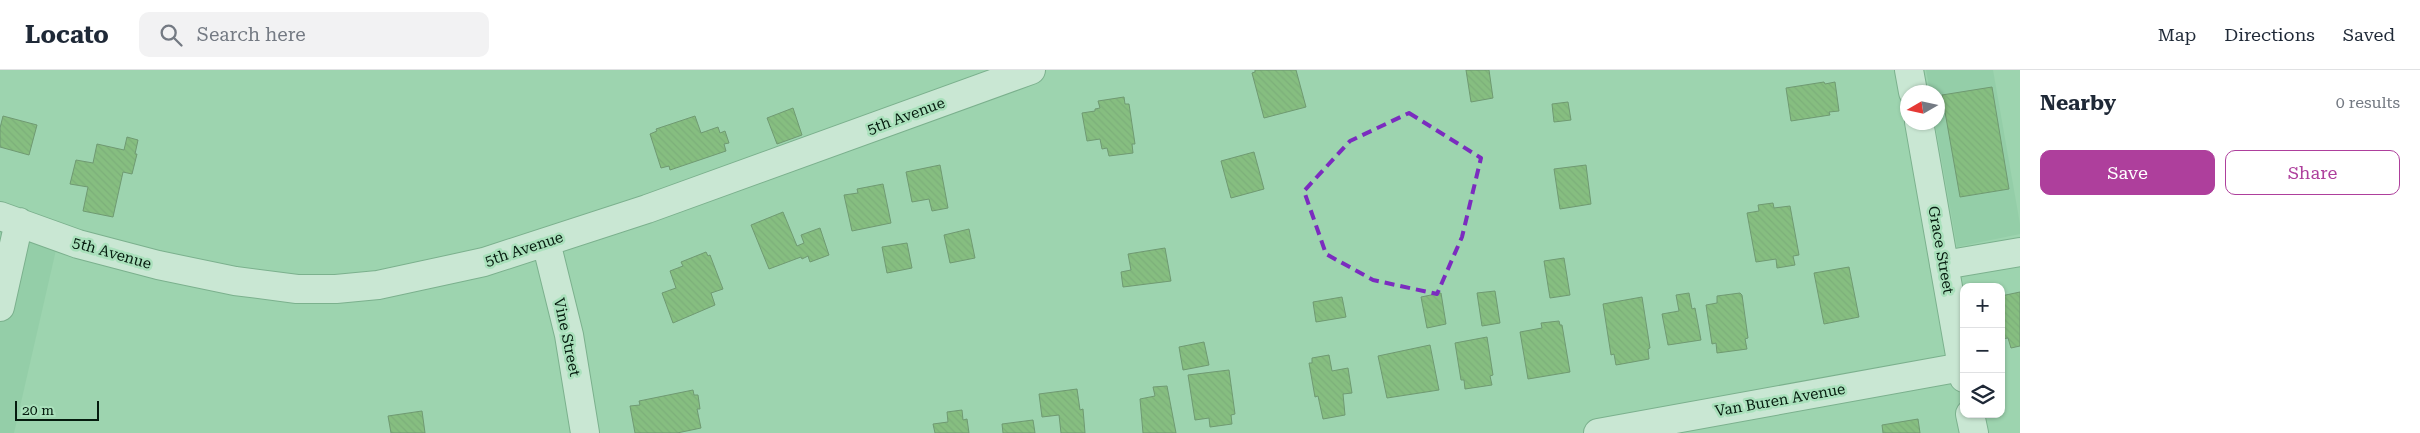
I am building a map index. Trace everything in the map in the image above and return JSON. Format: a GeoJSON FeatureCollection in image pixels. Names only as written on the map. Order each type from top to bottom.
{"type":"FeatureCollection","features":[{"type":"Feature","properties":{"kind":"street","name":"5th Avenue"},"geometry":{"type":"LineString","coordinates":[[9,219],[78,244],[158,265],[243,282],[296,289],[336,289],[378,285],[484,262],[647,209],[1031,70]]}},
{"type":"Feature","properties":{"kind":"street"},"geometry":{"type":"LineString","coordinates":[[1909,70],[1912,85]]}},
{"type":"Feature","properties":{"kind":"street","name":"Grace Street"},"geometry":{"type":"LineString","coordinates":[[1919,130],[1960,355]]}},
{"type":"Feature","properties":{"kind":"street"},"geometry":{"type":"LineString","coordinates":[[0,307],[9,219]]}},
{"type":"Feature","properties":{"kind":"street","name":"Vine Street"},"geometry":{"type":"LineString","coordinates":[[546,242],[569,335],[585,433]]}},
{"type":"Feature","properties":{"kind":"street"},"geometry":{"type":"LineString","coordinates":[[1944,265],[2020,252]]}},
{"type":"Feature","properties":{"kind":"street","name":"Van Buren Avenue"},"geometry":{"type":"LineString","coordinates":[[1598,433],[1960,373]]}},
{"type":"Feature","properties":{"kind":"street"},"geometry":{"type":"LineString","coordinates":[[1971,418],[1974,433]]}},
{"type":"Feature","properties":{"kind":"highlighted area"},"geometry":{"type":"Polygon","coordinates":[[[1409,113],[1481,158],[1462,237],[1437,294],[1373,280],[1326,254],[1304,191],[1350,141],[1409,113]]]}},
{"type":"Feature","properties":{"kind":"shaded area"},"geometry":{"type":"Polygon","coordinates":[[[1926,70],[1993,70],[2020,224],[2020,234],[1957,247],[1936,130],[1945,130],[1945,85],[1929,85],[1926,70]]]}},
{"type":"Feature","properties":{"kind":"shaded area"},"geometry":{"type":"Polygon","coordinates":[[[0,230],[56,250],[14,433],[0,433],[0,230]]]}},
{"type":"Feature","properties":{"kind":"building"},"geometry":{"type":"Polygon","coordinates":[[[1255,70],[1296,70],[1306,107],[1264,118],[1252,73],[1255,70]]]}},
{"type":"Feature","properties":{"kind":"building"},"geometry":{"type":"Polygon","coordinates":[[[1466,70],[1489,70],[1493,98],[1471,102],[1466,70]]]}},
{"type":"Feature","properties":{"kind":"building"},"geometry":{"type":"Polygon","coordinates":[[[1824,82],[1825,84],[1835,82],[1839,111],[1829,112],[1830,115],[1791,121],[1786,88],[1824,82]]]}},
{"type":"Feature","properties":{"kind":"building"},"geometry":{"type":"Polygon","coordinates":[[[1992,87],[2009,189],[1960,197],[1945,112],[1945,95],[1992,87]]]}},
{"type":"Feature","properties":{"kind":"building"},"geometry":{"type":"Polygon","coordinates":[[[1124,97],[1125,104],[1129,104],[1135,144],[1132,144],[1133,153],[1109,156],[1107,148],[1102,149],[1100,139],[1087,141],[1082,113],[1095,111],[1095,109],[1100,108],[1098,101],[1124,97]]]}},
{"type":"Feature","properties":{"kind":"building"},"geometry":{"type":"Polygon","coordinates":[[[1568,102],[1571,120],[1554,122],[1552,104],[1568,102]]]}},
{"type":"Feature","properties":{"kind":"building"},"geometry":{"type":"Polygon","coordinates":[[[793,108],[802,135],[777,144],[767,118],[793,108]]]}},
{"type":"Feature","properties":{"kind":"building"},"geometry":{"type":"Polygon","coordinates":[[[3,116],[37,125],[29,155],[0,147],[0,128],[3,116]]]}},
{"type":"Feature","properties":{"kind":"building"},"geometry":{"type":"Polygon","coordinates":[[[695,116],[701,133],[718,127],[720,133],[725,131],[729,143],[724,144],[726,151],[670,170],[669,166],[661,168],[650,134],[657,131],[656,129],[695,116]]]}},
{"type":"Feature","properties":{"kind":"building"},"geometry":{"type":"Polygon","coordinates":[[[127,137],[138,140],[135,154],[137,154],[132,174],[123,172],[113,217],[83,211],[88,187],[70,184],[76,160],[93,163],[97,144],[124,150],[127,137]]]}},
{"type":"Feature","properties":{"kind":"building"},"geometry":{"type":"Polygon","coordinates":[[[1254,152],[1264,189],[1231,198],[1221,161],[1254,152]]]}},
{"type":"Feature","properties":{"kind":"building"},"geometry":{"type":"Polygon","coordinates":[[[940,165],[948,208],[932,211],[929,199],[912,202],[906,172],[940,165]]]}},
{"type":"Feature","properties":{"kind":"building"},"geometry":{"type":"Polygon","coordinates":[[[1586,165],[1591,204],[1560,209],[1554,169],[1586,165]]]}},
{"type":"Feature","properties":{"kind":"building"},"geometry":{"type":"Polygon","coordinates":[[[883,184],[891,223],[852,231],[844,195],[858,193],[857,189],[883,184]]]}},
{"type":"Feature","properties":{"kind":"building"},"geometry":{"type":"Polygon","coordinates":[[[1773,203],[1774,208],[1790,206],[1799,255],[1793,256],[1795,265],[1777,268],[1776,259],[1756,262],[1747,213],[1759,211],[1758,205],[1773,203]]]}},
{"type":"Feature","properties":{"kind":"building"},"geometry":{"type":"Polygon","coordinates":[[[783,212],[797,246],[804,243],[801,235],[820,228],[829,255],[810,262],[808,256],[802,259],[801,257],[769,269],[751,225],[783,212]]]}},
{"type":"Feature","properties":{"kind":"building"},"geometry":{"type":"Polygon","coordinates":[[[969,229],[975,258],[950,263],[944,235],[969,229]]]}},
{"type":"Feature","properties":{"kind":"building"},"geometry":{"type":"Polygon","coordinates":[[[907,243],[912,268],[887,273],[882,247],[907,243]]]}},
{"type":"Feature","properties":{"kind":"building"},"geometry":{"type":"Polygon","coordinates":[[[1165,248],[1171,281],[1123,287],[1121,272],[1131,270],[1128,254],[1165,248]]]}},
{"type":"Feature","properties":{"kind":"building"},"geometry":{"type":"Polygon","coordinates":[[[706,252],[708,256],[710,255],[723,289],[711,293],[715,305],[673,323],[662,293],[676,288],[670,271],[683,266],[681,262],[706,252]]]}},
{"type":"Feature","properties":{"kind":"building"},"geometry":{"type":"Polygon","coordinates":[[[1564,258],[1570,295],[1550,298],[1544,261],[1564,258]]]}},
{"type":"Feature","properties":{"kind":"building"},"geometry":{"type":"Polygon","coordinates":[[[1849,267],[1859,317],[1824,324],[1814,273],[1849,267]]]}},
{"type":"Feature","properties":{"kind":"building"},"geometry":{"type":"Polygon","coordinates":[[[1495,291],[1500,323],[1482,326],[1477,293],[1495,291]]]}},
{"type":"Feature","properties":{"kind":"building"},"geometry":{"type":"Polygon","coordinates":[[[2020,292],[2020,346],[2011,348],[2008,338],[2005,338],[2005,295],[2020,292]]]}},
{"type":"Feature","properties":{"kind":"building"},"geometry":{"type":"Polygon","coordinates":[[[1441,293],[1446,324],[1427,328],[1421,297],[1441,293]]]}},
{"type":"Feature","properties":{"kind":"building"},"geometry":{"type":"Polygon","coordinates":[[[1689,293],[1692,309],[1695,308],[1701,340],[1668,345],[1662,314],[1679,311],[1676,295],[1689,293]]]}},
{"type":"Feature","properties":{"kind":"building"},"geometry":{"type":"Polygon","coordinates":[[[1740,293],[1742,295],[1748,338],[1745,339],[1747,349],[1717,353],[1716,343],[1712,344],[1706,305],[1717,303],[1717,296],[1740,293]]]}},
{"type":"Feature","properties":{"kind":"building"},"geometry":{"type":"Polygon","coordinates":[[[1342,297],[1346,317],[1316,322],[1313,302],[1342,297]]]}},
{"type":"Feature","properties":{"kind":"building"},"geometry":{"type":"Polygon","coordinates":[[[1642,297],[1650,348],[1648,349],[1649,359],[1616,365],[1614,354],[1611,355],[1603,304],[1642,297]]]}},
{"type":"Feature","properties":{"kind":"building"},"geometry":{"type":"Polygon","coordinates":[[[1559,321],[1560,325],[1562,325],[1570,372],[1528,379],[1520,332],[1542,328],[1541,323],[1559,321]]]}},
{"type":"Feature","properties":{"kind":"building"},"geometry":{"type":"Polygon","coordinates":[[[1487,337],[1493,375],[1490,376],[1492,385],[1465,389],[1464,380],[1461,380],[1455,343],[1487,337]]]}},
{"type":"Feature","properties":{"kind":"building"},"geometry":{"type":"Polygon","coordinates":[[[1204,342],[1209,365],[1183,370],[1179,347],[1204,342]]]}},
{"type":"Feature","properties":{"kind":"building"},"geometry":{"type":"Polygon","coordinates":[[[1430,345],[1439,390],[1387,398],[1378,356],[1430,345]]]}},
{"type":"Feature","properties":{"kind":"building"},"geometry":{"type":"Polygon","coordinates":[[[1329,355],[1332,371],[1348,368],[1352,393],[1343,394],[1345,415],[1323,419],[1318,396],[1315,397],[1309,363],[1312,363],[1312,358],[1329,355]]]}},
{"type":"Feature","properties":{"kind":"building"},"geometry":{"type":"Polygon","coordinates":[[[1229,370],[1235,414],[1231,415],[1232,424],[1210,427],[1209,418],[1195,420],[1188,375],[1229,370]]]}},
{"type":"Feature","properties":{"kind":"building"},"geometry":{"type":"Polygon","coordinates":[[[1167,386],[1176,433],[1143,433],[1140,399],[1155,396],[1153,387],[1167,386]]]}},
{"type":"Feature","properties":{"kind":"building"},"geometry":{"type":"Polygon","coordinates":[[[1077,389],[1080,410],[1083,409],[1085,433],[1061,433],[1059,415],[1042,417],[1039,394],[1077,389]]]}},
{"type":"Feature","properties":{"kind":"building"},"geometry":{"type":"Polygon","coordinates":[[[693,390],[694,395],[698,395],[700,409],[697,409],[701,428],[677,433],[635,433],[630,406],[640,405],[639,401],[693,390]]]}},
{"type":"Feature","properties":{"kind":"building"},"geometry":{"type":"Polygon","coordinates":[[[962,410],[963,420],[967,419],[969,433],[935,433],[933,424],[948,422],[947,412],[962,410]]]}},
{"type":"Feature","properties":{"kind":"building"},"geometry":{"type":"Polygon","coordinates":[[[422,411],[425,433],[391,433],[388,416],[422,411]]]}},
{"type":"Feature","properties":{"kind":"building"},"geometry":{"type":"Polygon","coordinates":[[[1918,419],[1920,433],[1883,433],[1882,425],[1918,419]]]}},
{"type":"Feature","properties":{"kind":"building"},"geometry":{"type":"Polygon","coordinates":[[[1033,420],[1035,433],[1003,433],[1002,424],[1033,420]]]}}]}
